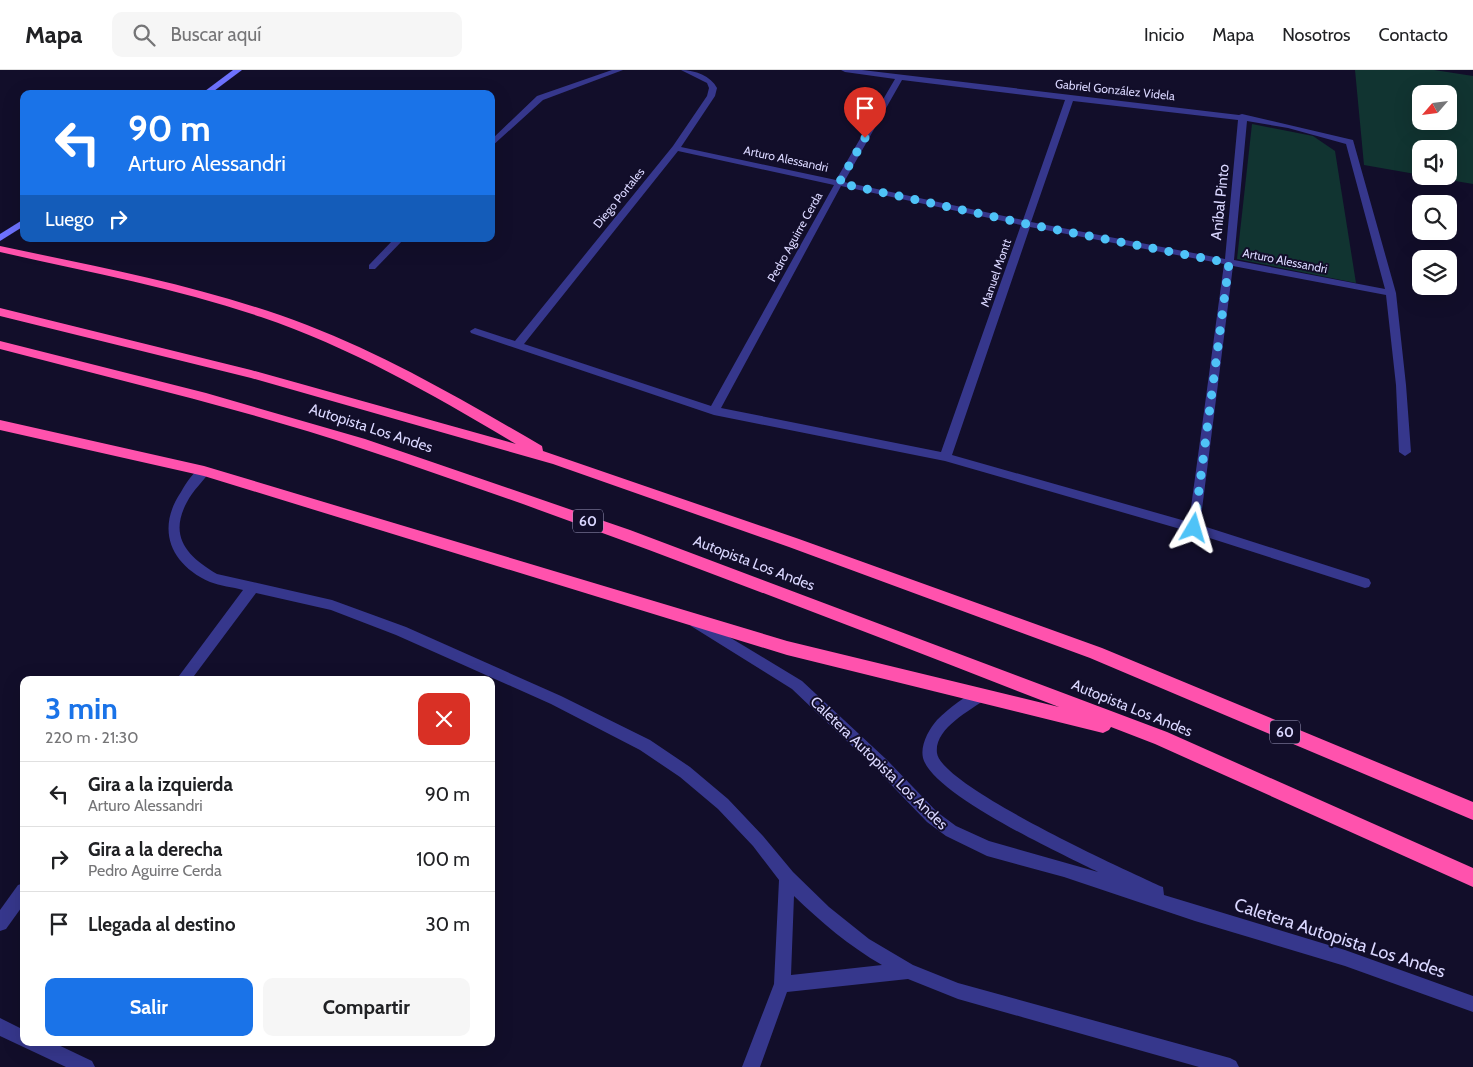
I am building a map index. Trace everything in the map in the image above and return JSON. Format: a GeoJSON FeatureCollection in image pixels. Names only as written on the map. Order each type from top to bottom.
{"type":"FeatureCollection","features":[{"type":"Feature","properties":{"kind":"highway"},"geometry":{"type":"LineString","coordinates":[[0,249],[190,292],[302,327],[401,371],[556,460]]}},
{"type":"Feature","properties":{"kind":"highway","name":"Autopista Los Andes"},"geometry":{"type":"LineString","coordinates":[[0,312],[251,374],[556,460],[794,543],[1096,653],[1473,811]]}},
{"type":"Feature","properties":{"kind":"highway","name":"Autopista Los Andes"},"geometry":{"type":"LineString","coordinates":[[0,344],[206,398],[364,444],[624,534],[1161,738],[1473,878]]}},
{"type":"Feature","properties":{"kind":"highway"},"geometry":{"type":"LineString","coordinates":[[0,425],[204,471],[787,648],[1161,738]]}},
{"type":"Feature","properties":{"kind":"main road"},"geometry":{"type":"LineString","coordinates":[[210,90],[238,70]]}},
{"type":"Feature","properties":{"kind":"main road"},"geometry":{"type":"LineString","coordinates":[[0,238],[20,225]]}},
{"type":"Feature","properties":{"kind":"street"},"geometry":{"type":"LineString","coordinates":[[495,141],[540,98],[619,70]]}},
{"type":"Feature","properties":{"kind":"street","name":"Diego Portales"},"geometry":{"type":"LineString","coordinates":[[516,346],[676,148],[711,96],[713,88],[710,82],[685,70]]}},
{"type":"Feature","properties":{"kind":"street","name":"Gabriel González Videla"},"geometry":{"type":"LineString","coordinates":[[845,70],[1070,98],[1242,116],[1322,133],[1350,142],[1391,293]]}},
{"type":"Feature","properties":{"kind":"street","name":"Pedro Aguirre Cerda"},"geometry":{"type":"LineString","coordinates":[[714,411],[839,183],[900,77]]}},
{"type":"Feature","properties":{"kind":"street","name":"Manuel Montt"},"geometry":{"type":"LineString","coordinates":[[945,457],[1070,98]]}},
{"type":"Feature","properties":{"kind":"street","name":"Aníbal Pinto"},"geometry":{"type":"LineString","coordinates":[[1194,528],[1229,263],[1243,124],[1242,116]]}},
{"type":"Feature","properties":{"kind":"street","name":"Arturo Alessandri"},"geometry":{"type":"LineString","coordinates":[[676,148],[1027,224],[1391,293]]}},
{"type":"Feature","properties":{"kind":"street"},"geometry":{"type":"LineString","coordinates":[[372,267],[396,242]]}},
{"type":"Feature","properties":{"kind":"street"},"geometry":{"type":"LineString","coordinates":[[1391,293],[1401,385],[1405,452]]}},
{"type":"Feature","properties":{"kind":"street"},"geometry":{"type":"LineString","coordinates":[[475,331],[714,411],[945,457],[1194,528],[1365,583]]}},
{"type":"Feature","properties":{"kind":"street"},"geometry":{"type":"LineString","coordinates":[[204,471],[190,484],[175,514],[173,529],[176,544],[182,556],[202,572],[214,578],[332,605],[401,631],[556,700],[645,745],[684,772],[723,804],[758,841],[787,878],[823,913],[863,945],[908,971],[958,991],[1230,1067]]}},
{"type":"Feature","properties":{"kind":"street"},"geometry":{"type":"LineString","coordinates":[[186,676],[253,587]]}},
{"type":"Feature","properties":{"kind":"street","name":"Caletera Autopista Los Andes"},"geometry":{"type":"LineString","coordinates":[[692,620],[797,685],[882,765],[932,817],[951,831],[987,848],[1064,869],[1195,913],[1345,958],[1473,1004]]}},
{"type":"Feature","properties":{"kind":"street","name":"Caletera Autopista Los Andes"},"geometry":{"type":"LineString","coordinates":[[981,696],[944,720],[931,741],[930,757],[936,768],[952,783],[999,813],[1195,913]]}},
{"type":"Feature","properties":{"kind":"street"},"geometry":{"type":"LineString","coordinates":[[751,1067],[782,984],[787,878]]}},
{"type":"Feature","properties":{"kind":"street"},"geometry":{"type":"LineString","coordinates":[[0,923],[20,896]]}},
{"type":"Feature","properties":{"kind":"street"},"geometry":{"type":"LineString","coordinates":[[782,984],[908,971]]}},
{"type":"Feature","properties":{"kind":"street"},"geometry":{"type":"LineString","coordinates":[[0,1027],[20,1037]]}},
{"type":"Feature","properties":{"kind":"street"},"geometry":{"type":"LineString","coordinates":[[40,1046],[86,1067]]}},
{"type":"Feature","properties":{"kind":"green space"},"geometry":{"type":"Polygon","coordinates":[[[1355,70],[1434,70],[1473,76],[1473,184],[1457,181],[1457,140],[1412,140],[1412,173],[1364,165],[1355,70]]]}},
{"type":"Feature","properties":{"kind":"green space"},"geometry":{"type":"Polygon","coordinates":[[[1252,124],[1313,136],[1335,151],[1356,283],[1237,259],[1252,124]]]}},
{"type":"Feature","properties":{"kind":"route"},"geometry":{"type":"LineString","coordinates":[[865,138],[839,183],[1027,224],[1229,263],[1194,528]]}}]}
